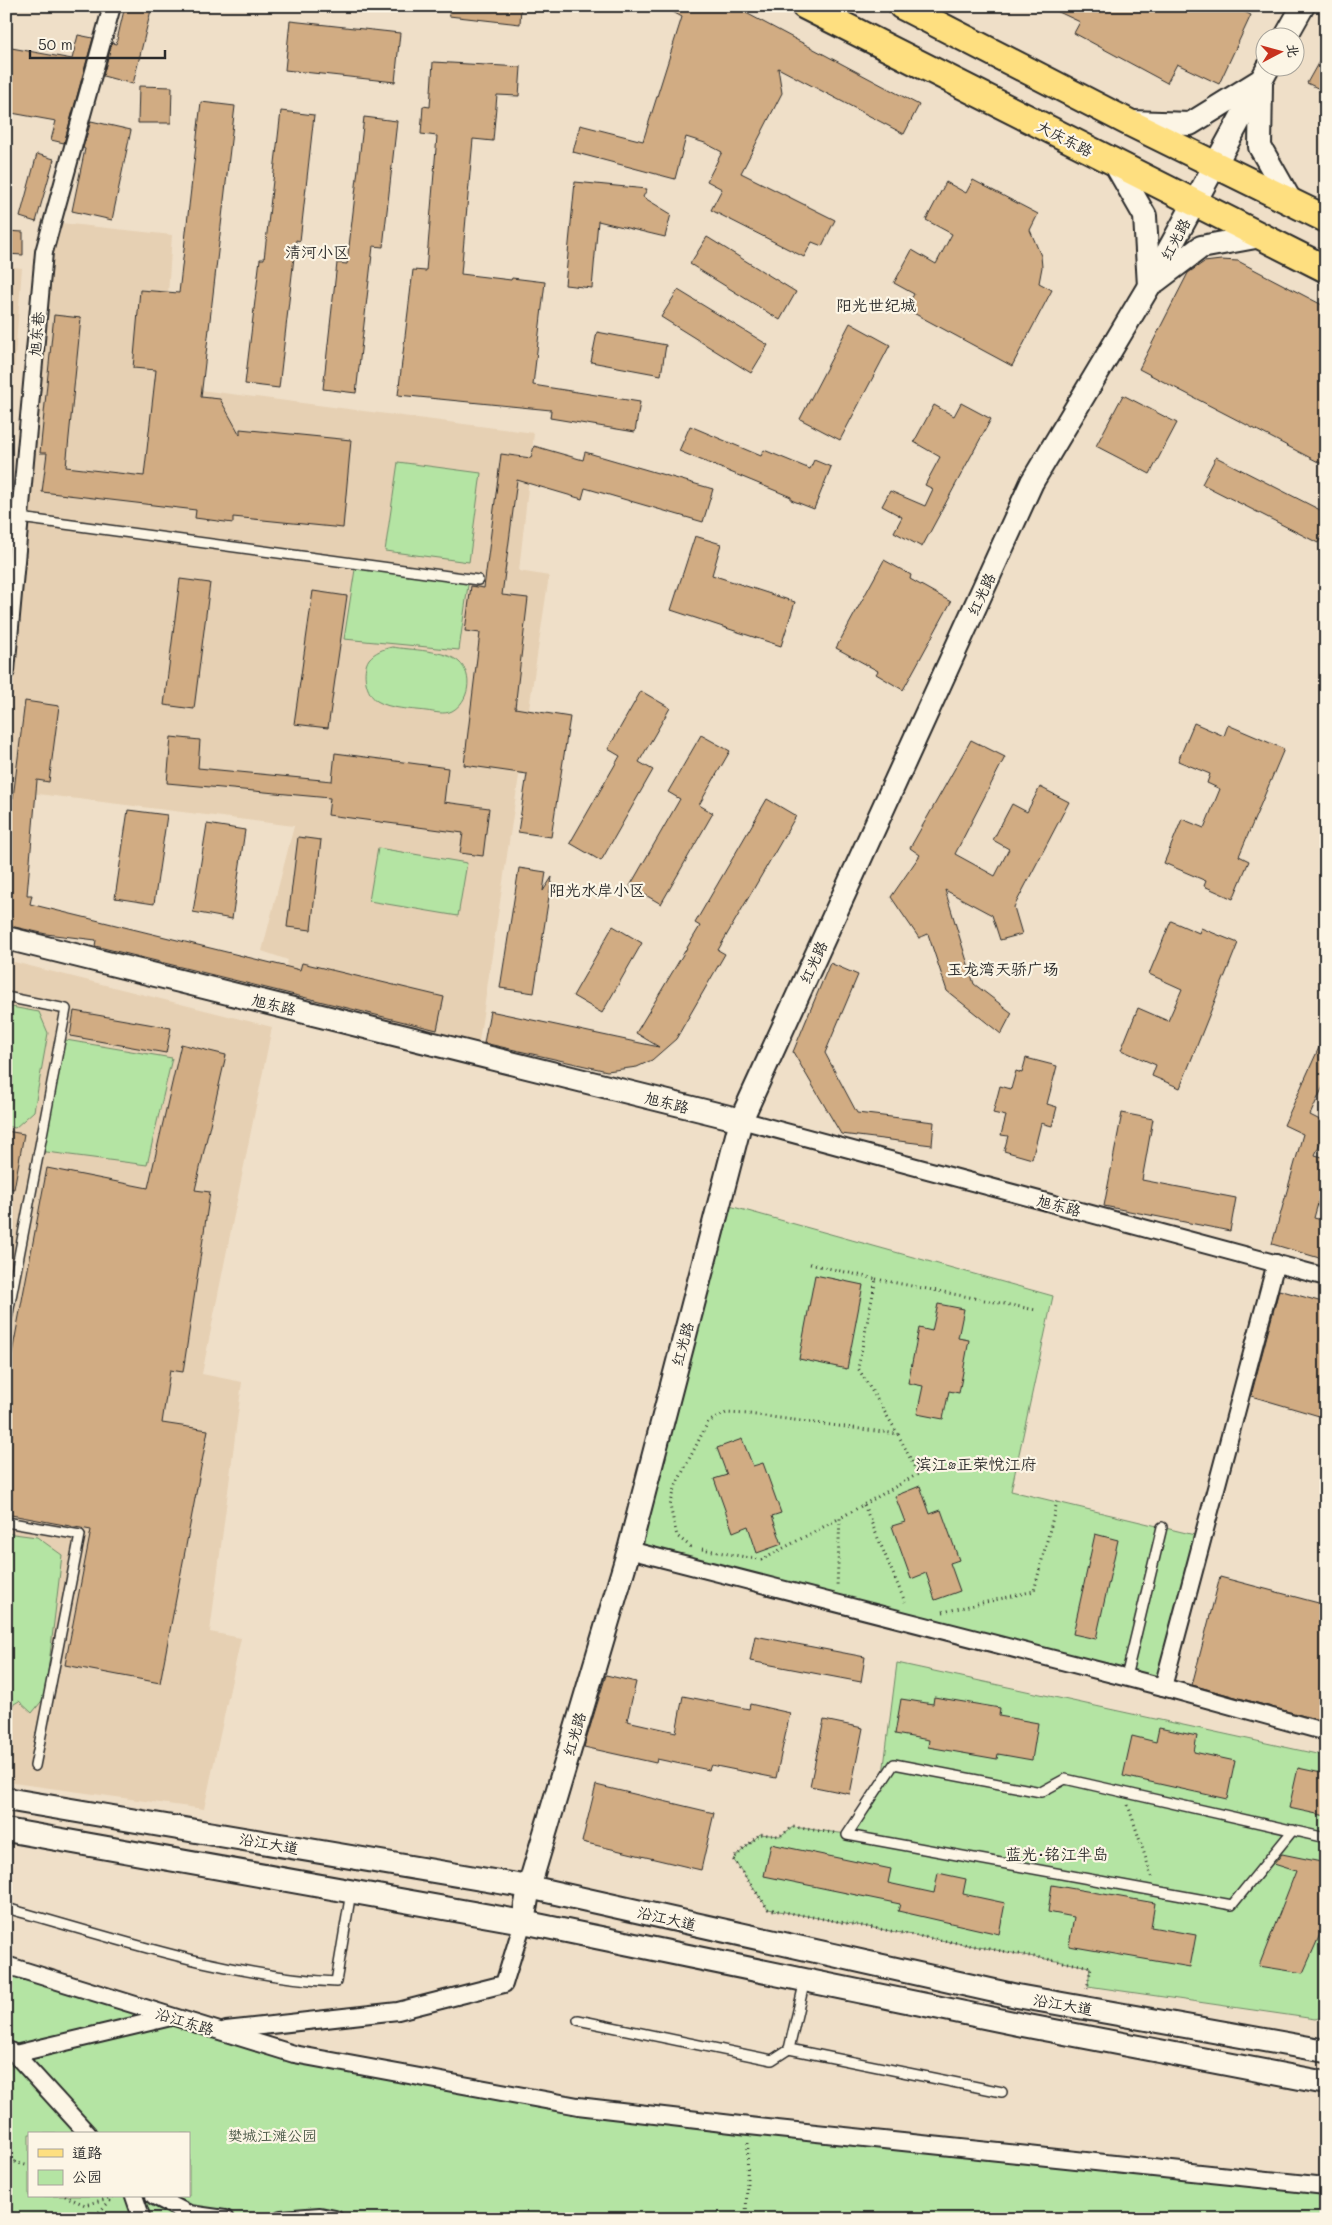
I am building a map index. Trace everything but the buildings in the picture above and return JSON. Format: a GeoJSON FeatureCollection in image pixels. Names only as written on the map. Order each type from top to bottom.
{"type":"FeatureCollection","features":[{"type":"Feature","properties":{"kind":"main road","name":"大庆东路"},"geometry":{"type":"LineString","coordinates":[[805,6],[1326,268]]}},
{"type":"Feature","properties":{"kind":"main road"},"geometry":{"type":"LineString","coordinates":[[902,6],[1128,122],[1326,219]]}},
{"type":"Feature","properties":{"kind":"street","name":"旭东巷"},"geometry":{"type":"LineString","coordinates":[[6,671],[44,252],[112,6]]}},
{"type":"Feature","properties":{"kind":"street"},"geometry":{"type":"LineString","coordinates":[[1291,28],[1303,6]]}},
{"type":"Feature","properties":{"kind":"street"},"geometry":{"type":"LineString","coordinates":[[1128,122],[1190,124],[1258,78]]}},
{"type":"Feature","properties":{"kind":"street","name":"红光路"},"geometry":{"type":"LineString","coordinates":[[523,1922],[529,1887],[629,1550],[741,1120],[1032,482],[1149,286],[1262,78]]}},
{"type":"Feature","properties":{"kind":"street"},"geometry":{"type":"LineString","coordinates":[[1265,78],[1260,147],[1290,200]]}},
{"type":"Feature","properties":{"kind":"street"},"geometry":{"type":"LineString","coordinates":[[1114,162],[1145,216],[1149,286]]}},
{"type":"Feature","properties":{"kind":"street"},"geometry":{"type":"LineString","coordinates":[[1149,286],[1201,247],[1261,236]]}},
{"type":"Feature","properties":{"kind":"street","name":"旭东路"},"geometry":{"type":"LineString","coordinates":[[6,938],[741,1120],[1326,1276]]}},
{"type":"Feature","properties":{"kind":"street"},"geometry":{"type":"LineString","coordinates":[[1164,1687],[1276,1263]]}},
{"type":"Feature","properties":{"kind":"street"},"geometry":{"type":"LineString","coordinates":[[629,1550],[1126,1677],[1326,1732]]}},
{"type":"Feature","properties":{"kind":"street","name":"沿江大道"},"geometry":{"type":"LineString","coordinates":[[6,1799],[529,1887],[1016,1996],[1326,2051]]}},
{"type":"Feature","properties":{"kind":"street","name":"沿江大道"},"geometry":{"type":"LineString","coordinates":[[6,1830],[523,1922],[1326,2083]]}},
{"type":"Feature","properties":{"kind":"street"},"geometry":{"type":"LineString","coordinates":[[218,2031],[398,2011],[504,1984],[523,1922]]}},
{"type":"Feature","properties":{"kind":"street","name":"沿江东路"},"geometry":{"type":"LineString","coordinates":[[6,1965],[294,2054],[578,2106],[749,2126],[1326,2186]]}},
{"type":"Feature","properties":{"kind":"street"},"geometry":{"type":"LineString","coordinates":[[11,2052],[173,2017]]}},
{"type":"Feature","properties":{"kind":"street"},"geometry":{"type":"LineString","coordinates":[[11,2052],[86,2132]]}},
{"type":"Feature","properties":{"kind":"street"},"geometry":{"type":"LineString","coordinates":[[135,2198],[142,2219]]}},
{"type":"Feature","properties":{"kind":"street"},"geometry":{"type":"LineString","coordinates":[[158,2198],[189,2214],[225,2219]]}},
{"type":"Feature","properties":{"kind":"street"},"geometry":{"type":"LineString","coordinates":[[281,2219],[320,2216],[335,2219]]}},
{"type":"Feature","properties":{"kind":"lane"},"geometry":{"type":"LineString","coordinates":[[20,518],[478,580]]}},
{"type":"Feature","properties":{"kind":"lane"},"geometry":{"type":"LineString","coordinates":[[6,997],[66,1009],[6,1324]]}},
{"type":"Feature","properties":{"kind":"lane"},"geometry":{"type":"LineString","coordinates":[[6,1522],[80,1535],[35,1766]]}},
{"type":"Feature","properties":{"kind":"lane"},"geometry":{"type":"LineString","coordinates":[[1126,1677],[1162,1527]]}},
{"type":"Feature","properties":{"kind":"lane"},"geometry":{"type":"LineString","coordinates":[[1293,1830],[1232,1905],[847,1835],[894,1764],[1041,1792],[1065,1779],[1293,1830],[1326,1838]]}},
{"type":"Feature","properties":{"kind":"lane"},"geometry":{"type":"LineString","coordinates":[[6,1908],[210,1965],[336,1982],[351,1892]]}},
{"type":"Feature","properties":{"kind":"lane"},"geometry":{"type":"LineString","coordinates":[[578,2020],[772,2060],[789,2049],[805,1980]]}},
{"type":"Feature","properties":{"kind":"lane"},"geometry":{"type":"LineString","coordinates":[[789,2049],[1002,2092]]}},
{"type":"Feature","properties":{"kind":"path"},"geometry":{"type":"LineString","coordinates":[[810,1264],[876,1279],[1036,1310]]}},
{"type":"Feature","properties":{"kind":"path"},"geometry":{"type":"LineString","coordinates":[[876,1279],[858,1368],[898,1434],[918,1474],[761,1560],[691,1547],[677,1536],[670,1506],[676,1485],[708,1422],[726,1413],[748,1414],[898,1434]]}},
{"type":"Feature","properties":{"kind":"path"},"geometry":{"type":"LineString","coordinates":[[936,1610],[944,1612],[1034,1591],[1057,1502]]}},
{"type":"Feature","properties":{"kind":"path"},"geometry":{"type":"LineString","coordinates":[[864,1505],[904,1602],[912,1604]]}},
{"type":"Feature","properties":{"kind":"path"},"geometry":{"type":"LineString","coordinates":[[836,1603],[840,1518]]}},
{"type":"Feature","properties":{"kind":"path"},"geometry":{"type":"LineString","coordinates":[[1124,1792],[1156,1891]]}},
{"type":"Feature","properties":{"kind":"path"},"geometry":{"type":"LineString","coordinates":[[847,1835],[793,1827],[780,1836],[760,1834],[733,1859],[768,1909],[1091,1967],[1084,2008]]}},
{"type":"Feature","properties":{"kind":"path"},"geometry":{"type":"LineString","coordinates":[[746,2219],[749,2126]]}},
{"type":"Feature","properties":{"kind":"path"},"geometry":{"type":"LineString","coordinates":[[6,2167],[15,2162],[28,2166]]}},
{"type":"Feature","properties":{"kind":"path"},"geometry":{"type":"LineString","coordinates":[[69,2198],[85,2205],[108,2198]]}},
{"type":"Feature","properties":{"kind":"path"},"geometry":{"type":"LineString","coordinates":[[92,2219],[113,2198]]}},
{"type":"Feature","properties":{"kind":"shaded area"},"geometry":{"type":"Polygon","coordinates":[[[61,223],[172,235],[162,385],[534,433],[519,571],[549,576],[478,1048],[278,990],[288,960],[262,951],[294,826],[6,790],[6,768],[51,261],[61,223]]]}},
{"type":"Feature","properties":{"kind":"shaded area"},"geometry":{"type":"Polygon","coordinates":[[[6,266],[22,268],[6,471],[6,266]]]}},
{"type":"Feature","properties":{"kind":"shaded area"},"geometry":{"type":"Polygon","coordinates":[[[6,960],[272,1027],[202,1374],[242,1382],[210,1632],[241,1638],[204,1809],[6,1782],[6,960]]]}},
{"type":"Feature","properties":{"kind":"green space"},"geometry":{"type":"Polygon","coordinates":[[[398,462],[481,473],[469,562],[385,551],[398,462]]]}},
{"type":"Feature","properties":{"kind":"green space"},"geometry":{"type":"Polygon","coordinates":[[[356,563],[469,578],[459,650],[344,639],[356,563]]]}},
{"type":"Feature","properties":{"kind":"green space"},"geometry":{"type":"Polygon","coordinates":[[[392,647],[446,655],[459,662],[464,667],[468,681],[466,695],[458,707],[446,713],[439,713],[394,707],[382,704],[373,698],[366,682],[365,670],[367,664],[369,659],[377,653],[392,647]]]}},
{"type":"Feature","properties":{"kind":"green space"},"geometry":{"type":"Polygon","coordinates":[[[378,848],[467,863],[458,916],[369,901],[378,848]]]}},
{"type":"Feature","properties":{"kind":"green space"},"geometry":{"type":"Polygon","coordinates":[[[6,1006],[39,1012],[48,1033],[34,1111],[15,1128],[6,1126],[6,1006]]]}},
{"type":"Feature","properties":{"kind":"green space"},"geometry":{"type":"Polygon","coordinates":[[[60,1039],[172,1058],[147,1165],[39,1151],[60,1039]]]}},
{"type":"Feature","properties":{"kind":"green space"},"geometry":{"type":"Polygon","coordinates":[[[719,1203],[1053,1296],[1011,1491],[1203,1537],[1163,1687],[629,1550],[719,1203]]]}},
{"type":"Feature","properties":{"kind":"green space"},"geometry":{"type":"Polygon","coordinates":[[[6,1533],[37,1537],[62,1555],[45,1697],[32,1713],[19,1701],[6,1709],[6,1533]]]}},
{"type":"Feature","properties":{"kind":"green space"},"geometry":{"type":"Polygon","coordinates":[[[897,1663],[1326,1756],[1326,2016],[1315,2019],[1088,1986],[1090,1967],[768,1909],[733,1859],[760,1834],[780,1836],[793,1827],[847,1834],[882,1782],[897,1663]]]}},
{"type":"Feature","properties":{"kind":"green space","name":"樊城江滩公园"},"geometry":{"type":"Polygon","coordinates":[[[6,1965],[294,2054],[523,2096],[1326,2186],[1326,2219],[6,2219],[6,1965]]]}},
{"type":"Feature","properties":{"kind":"district","name":"清河小区"},"geometry":{"type":"Point","coordinates":[317,251]}},
{"type":"Feature","properties":{"kind":"district","name":"阳光世纪城"},"geometry":{"type":"Point","coordinates":[876,304]}},
{"type":"Feature","properties":{"kind":"district","name":"阳光水岸小区"},"geometry":{"type":"Point","coordinates":[597,889]}},
{"type":"Feature","properties":{"kind":"district","name":"玉龙湾天骄广场"},"geometry":{"type":"Point","coordinates":[1003,968]}},
{"type":"Feature","properties":{"kind":"district","name":"滨江•正荣悦江府"},"geometry":{"type":"Point","coordinates":[976,1463]}},
{"type":"Feature","properties":{"kind":"district","name":"蓝光·铭江半岛"},"geometry":{"type":"Point","coordinates":[1057,1853]}}]}
